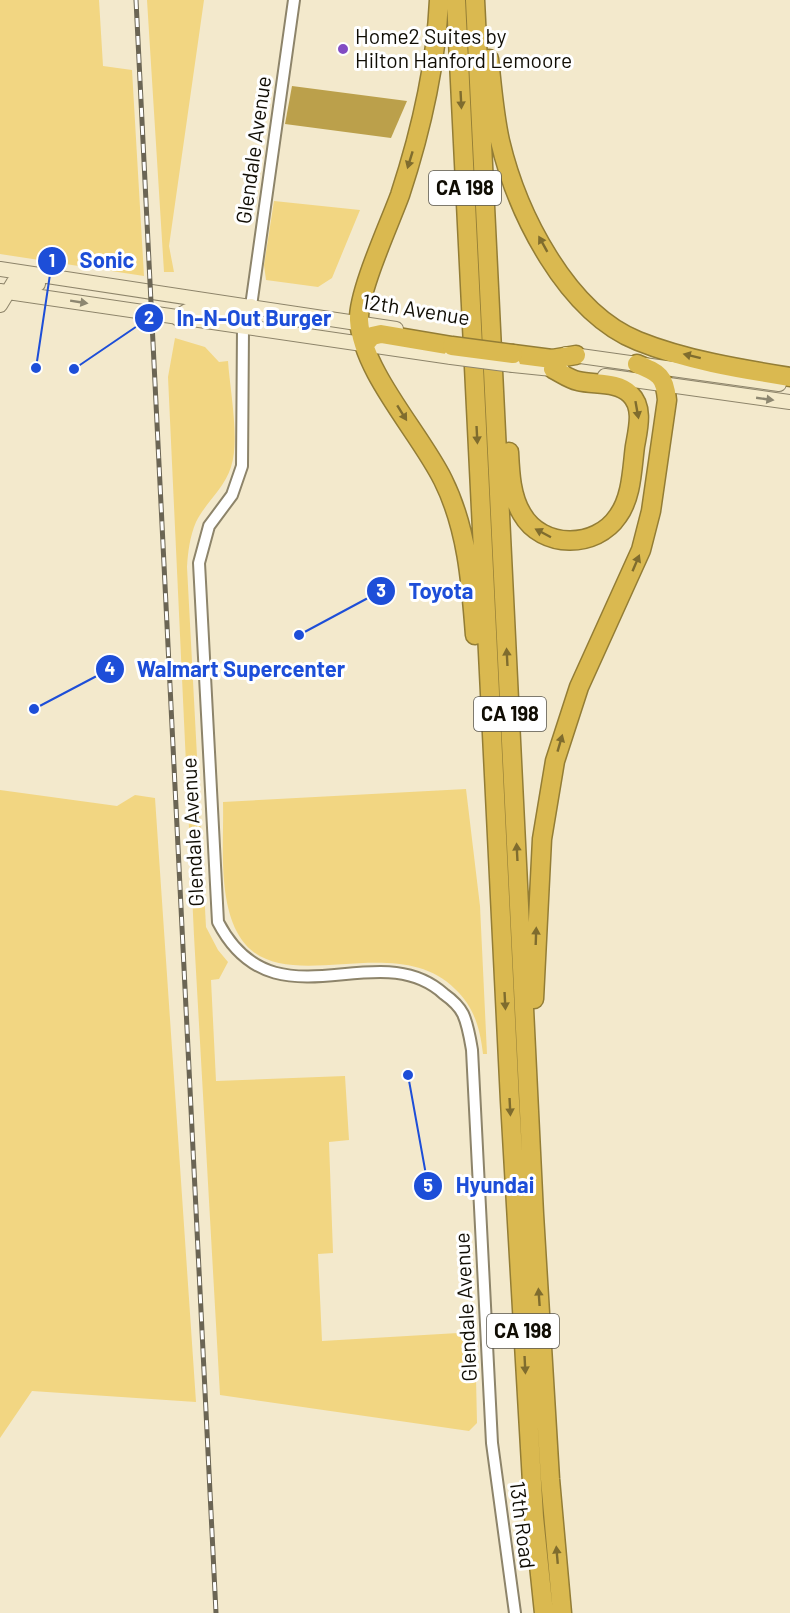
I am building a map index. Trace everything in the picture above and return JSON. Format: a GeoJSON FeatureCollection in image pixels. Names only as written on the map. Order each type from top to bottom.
{"type":"FeatureCollection","features":[{"type":"Feature","properties":{"kind":"highway"},"geometry":{"type":"LineString","coordinates":[[440,0],[434,71],[423,119],[361,303],[359,322],[371,363],[444,481],[462,532],[470,576],[498,858]]}},
{"type":"Feature","properties":{"kind":"highway","name":"CA 198"},"geometry":{"type":"LineString","coordinates":[[456,0],[498,858],[532,1488],[544,1613]]}},
{"type":"Feature","properties":{"kind":"highway","name":"CA 198"},"geometry":{"type":"LineString","coordinates":[[475,0],[529,1099],[550,1479],[562,1613]]}},
{"type":"Feature","properties":{"kind":"highway"},"geometry":{"type":"LineString","coordinates":[[484,0],[496,120],[505,160],[527,216],[568,286],[594,313],[639,341],[724,364],[790,377]]}},
{"type":"Feature","properties":{"kind":"highway"},"geometry":{"type":"LineString","coordinates":[[491,330],[504,395],[510,475],[517,504],[526,520],[540,532],[564,540],[581,540],[606,530],[625,506],[638,413],[637,404],[628,391],[609,385],[577,381],[553,369]]}},
{"type":"Feature","properties":{"kind":"highway"},"geometry":{"type":"LineString","coordinates":[[365,344],[372,336],[381,334],[513,355],[552,359],[576,355]]}},
{"type":"Feature","properties":{"kind":"highway"},"geometry":{"type":"LineString","coordinates":[[529,1099],[538,884],[546,805],[558,746],[579,687],[641,550],[652,500],[667,400],[666,385],[662,378],[637,364]]}},
{"type":"Feature","properties":{"kind":"main road","name":"12th Avenue"},"geometry":{"type":"LineString","coordinates":[[0,269],[359,322],[452,346]]}},
{"type":"Feature","properties":{"kind":"main road"},"geometry":{"type":"LineString","coordinates":[[0,305],[3,291],[14,282],[92,291],[114,287]]}},
{"type":"Feature","properties":{"kind":"main road","name":"12th Avenue"},"geometry":{"type":"LineString","coordinates":[[3,291],[243,328],[365,344]]}},
{"type":"Feature","properties":{"kind":"main road"},"geometry":{"type":"LineString","coordinates":[[177,318],[185,309],[195,307],[237,314],[251,306]]}},
{"type":"Feature","properties":{"kind":"main road"},"geometry":{"type":"LineString","coordinates":[[513,355],[553,369],[790,402]]}},
{"type":"Feature","properties":{"kind":"main road"},"geometry":{"type":"LineString","coordinates":[[576,355],[790,386]]}},
{"type":"Feature","properties":{"kind":"street","name":"Glendale Avenue"},"geometry":{"type":"LineString","coordinates":[[251,306],[294,0]]}},
{"type":"Feature","properties":{"kind":"street","name":"Glendale Avenue"},"geometry":{"type":"LineString","coordinates":[[243,328],[242,466],[232,495],[209,526],[199,563],[218,922],[233,945],[260,968],[303,977],[392,972],[407,974],[439,988],[462,1012],[472,1050],[492,1443]]}},
{"type":"Feature","properties":{"kind":"street","name":"13th Road"},"geometry":{"type":"LineString","coordinates":[[492,1443],[515,1613]]}},
{"type":"Feature","properties":{"kind":"shaded area"},"geometry":{"type":"Polygon","coordinates":[[[0,0],[99,0],[103,66],[132,70],[144,276],[0,254],[0,0]]]}},
{"type":"Feature","properties":{"kind":"shaded area"},"geometry":{"type":"Polygon","coordinates":[[[147,0],[204,0],[169,246],[174,272],[164,272],[147,0]]]}},
{"type":"Feature","properties":{"kind":"shaded area"},"geometry":{"type":"Polygon","coordinates":[[[292,86],[407,101],[391,138],[285,124],[292,86]]]}},
{"type":"Feature","properties":{"kind":"shaded area"},"geometry":{"type":"Polygon","coordinates":[[[274,201],[360,210],[332,278],[318,287],[266,280],[264,265],[274,201]]]}},
{"type":"Feature","properties":{"kind":"shaded area"},"geometry":{"type":"Polygon","coordinates":[[[175,338],[205,347],[219,362],[228,361],[235,430],[234,456],[231,467],[224,482],[196,522],[187,567],[206,927],[218,950],[228,962],[219,979],[211,980],[216,1081],[345,1076],[349,1140],[329,1142],[333,1253],[318,1254],[322,1341],[475,1332],[477,1423],[469,1431],[220,1395],[194,936],[168,377],[175,338]]]}},
{"type":"Feature","properties":{"kind":"shaded area"},"geometry":{"type":"Polygon","coordinates":[[[466,789],[480,906],[487,1054],[483,1054],[478,1027],[467,1003],[455,989],[429,972],[400,964],[306,966],[278,963],[255,953],[237,932],[224,885],[223,802],[466,789]]]}},
{"type":"Feature","properties":{"kind":"shaded area"},"geometry":{"type":"Polygon","coordinates":[[[0,790],[117,806],[135,795],[155,798],[196,1402],[32,1391],[0,1438],[0,790]]]}},
{"type":"Feature","properties":{"kind":"railway"},"geometry":{"type":"LineString","coordinates":[[136,0],[216,1613]]}},
{"type":"Feature","properties":{"kind":"place","name":"Home2 Suites by Hilton Hanford Lemoore"},"geometry":{"type":"Point","coordinates":[343,49]}},
{"type":"Feature","properties":{"kind":"place","name":"Sonic"},"geometry":{"type":"Point","coordinates":[36,368]}},
{"type":"Feature","properties":{"kind":"place","name":"In-N-Out Burger"},"geometry":{"type":"Point","coordinates":[74,369]}},
{"type":"Feature","properties":{"kind":"place","name":"Toyota"},"geometry":{"type":"Point","coordinates":[299,635]}},
{"type":"Feature","properties":{"kind":"place","name":"Walmart Supercenter"},"geometry":{"type":"Point","coordinates":[34,709]}},
{"type":"Feature","properties":{"kind":"place","name":"Hyundai"},"geometry":{"type":"Point","coordinates":[408,1075]}}]}
